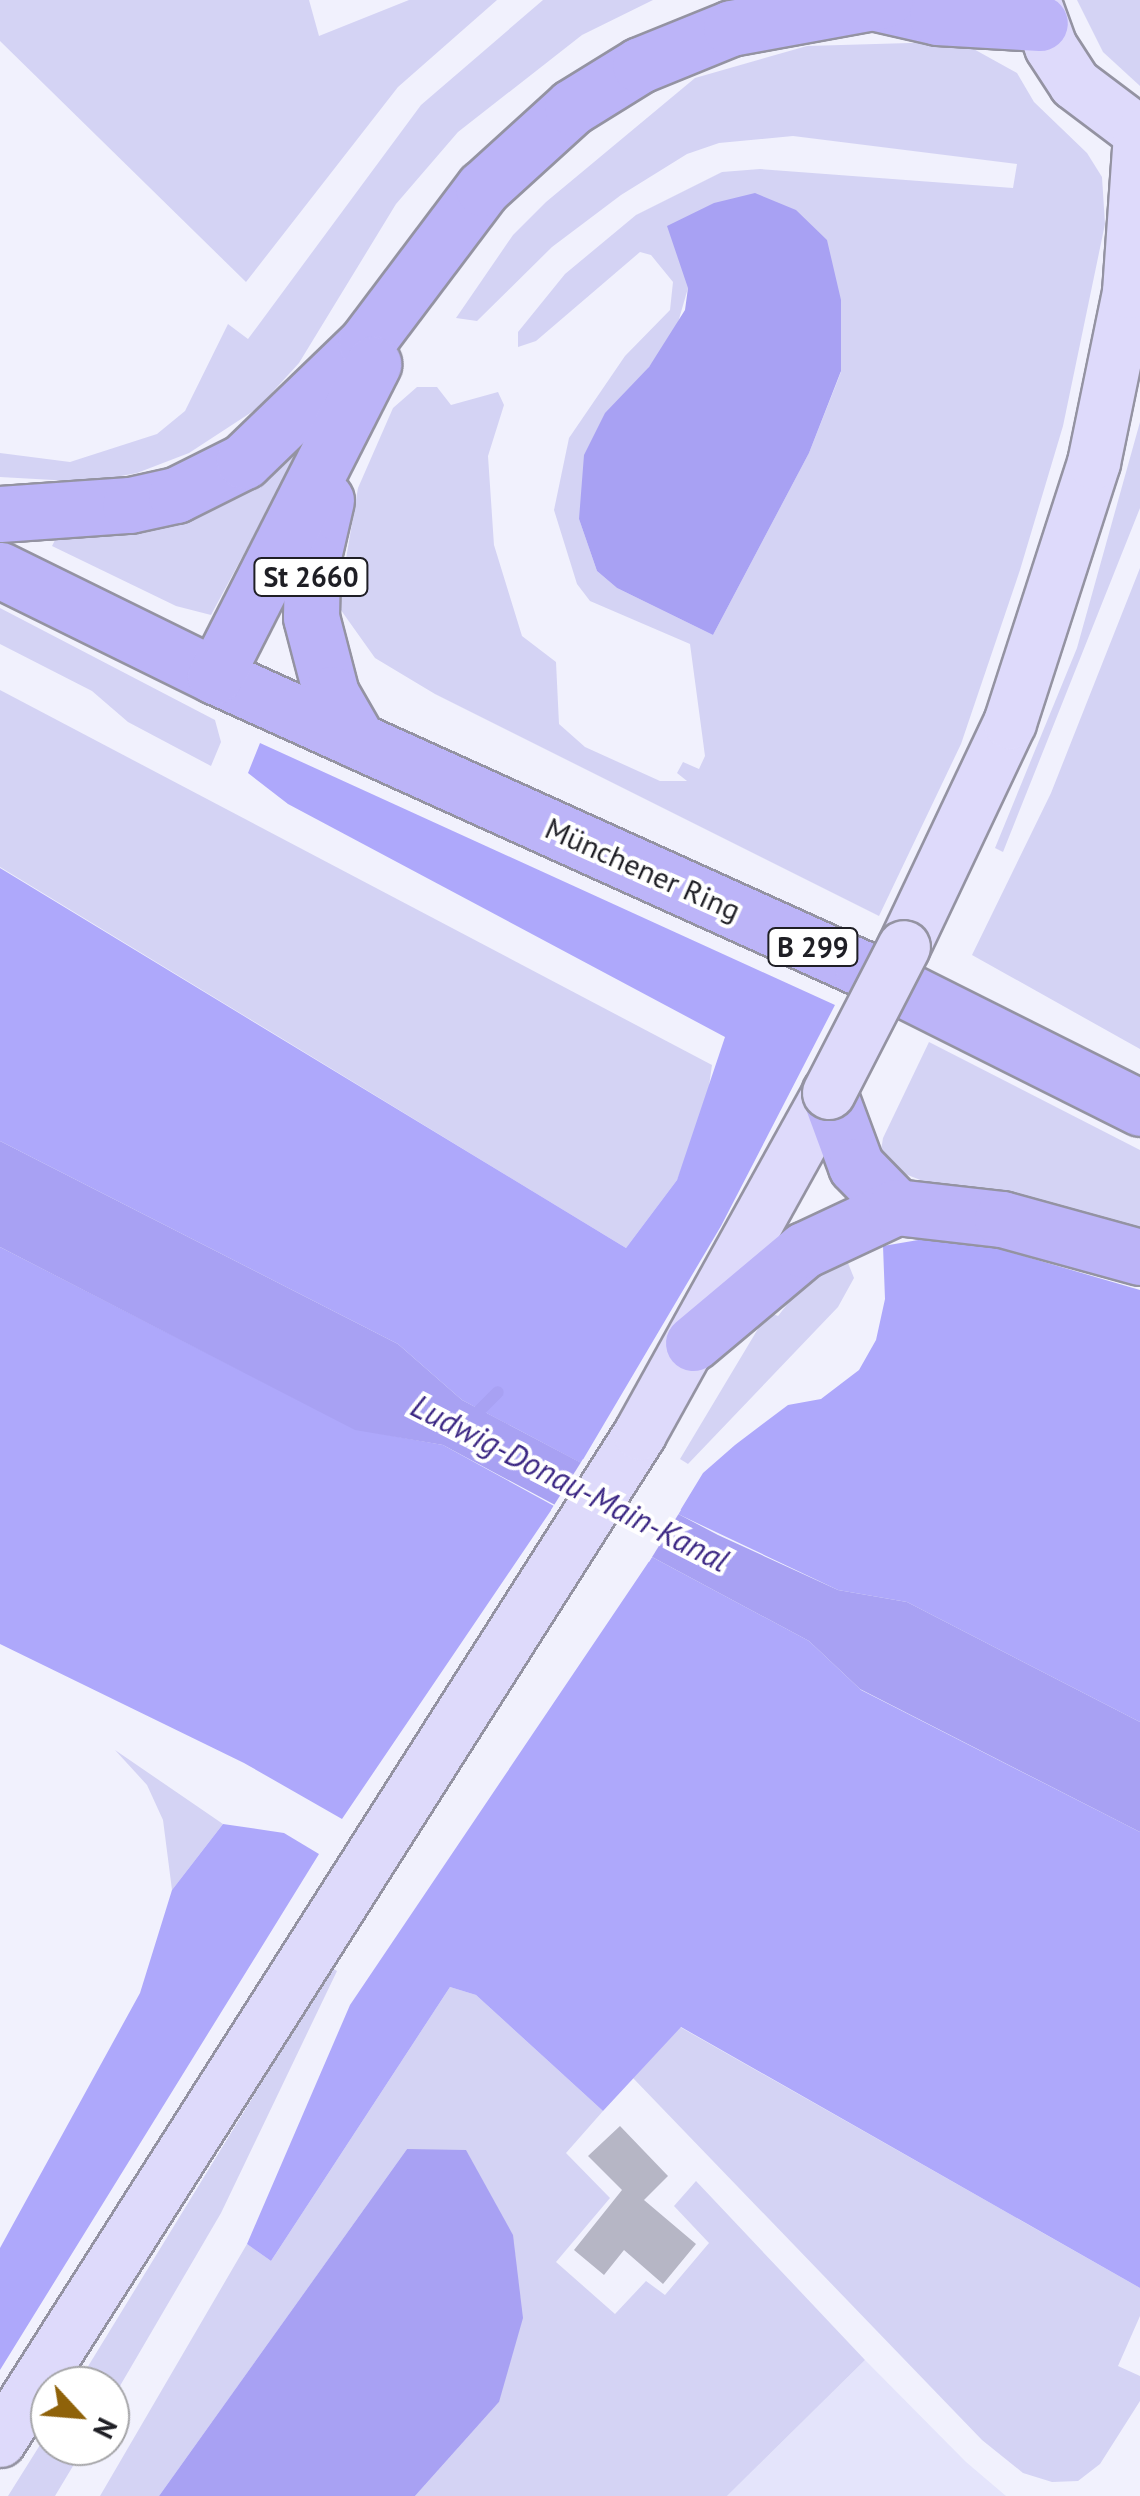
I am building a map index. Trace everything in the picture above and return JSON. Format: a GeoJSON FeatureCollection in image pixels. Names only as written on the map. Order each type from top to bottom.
{"type":"FeatureCollection","features":[{"type":"Feature","properties":{"kind":"main road"},"geometry":{"type":"LineString","coordinates":[[0,2441],[554,1572],[693,1343],[829,1093],[963,832],[1060,579],[1116,371],[1136,230],[1140,134],[1075,84],[1037,11],[937,17],[880,2]]}},
{"type":"Feature","properties":{"kind":"main road","name":"St 2660"},"geometry":{"type":"LineString","coordinates":[[216,676],[350,407],[434,252],[511,159],[617,78],[731,28],[880,2]]}},
{"type":"Feature","properties":{"kind":"main road"},"geometry":{"type":"LineString","coordinates":[[0,514],[130,506],[176,495],[244,461],[348,364],[434,252]]}},
{"type":"Feature","properties":{"kind":"main road"},"geometry":{"type":"LineString","coordinates":[[1116,371],[1140,318]]}},
{"type":"Feature","properties":{"kind":"main road","name":"St 2660"},"geometry":{"type":"LineString","coordinates":[[350,407],[315,546],[311,604],[322,670],[358,740]]}},
{"type":"Feature","properties":{"kind":"main road","name":"B 299"},"geometry":{"type":"LineString","coordinates":[[0,570],[216,676],[358,740]]}},
{"type":"Feature","properties":{"kind":"main road","name":"Münchener Ring"},"geometry":{"type":"LineString","coordinates":[[358,740],[863,969],[1140,1108]]}},
{"type":"Feature","properties":{"kind":"main road"},"geometry":{"type":"LineString","coordinates":[[829,1093],[856,1166],[896,1207]]}},
{"type":"Feature","properties":{"kind":"main road"},"geometry":{"type":"LineString","coordinates":[[693,1343],[804,1250],[896,1207],[1002,1219],[1140,1257]]}},
{"type":"Feature","properties":{"kind":"shaded area"},"geometry":{"type":"Polygon","coordinates":[[[0,0],[309,0],[319,36],[409,0],[497,0],[398,87],[246,282],[0,41],[0,0]]]}},
{"type":"Feature","properties":{"kind":"shaded area"},"geometry":{"type":"Polygon","coordinates":[[[543,0],[653,0],[582,35],[458,132],[396,204],[299,363],[258,408],[189,453],[137,473],[89,482],[0,477],[0,453],[70,462],[157,434],[185,411],[228,324],[248,339],[421,105],[543,0]]]}},
{"type":"Feature","properties":{"kind":"shaded area"},"geometry":{"type":"Polygon","coordinates":[[[1077,0],[1140,0],[1140,86],[1103,52],[1077,0]]]}},
{"type":"Feature","properties":{"kind":"shaded area"},"geometry":{"type":"Polygon","coordinates":[[[944,42],[970,47],[1017,73],[1034,102],[1087,153],[1102,177],[1105,224],[1063,426],[1020,570],[961,744],[879,916],[435,694],[375,658],[338,606],[358,488],[393,408],[417,387],[437,387],[451,405],[498,392],[504,405],[488,456],[494,545],[522,636],[556,662],[559,724],[585,747],[660,781],[687,781],[677,773],[683,762],[699,769],[705,756],[690,644],[590,601],[577,584],[554,510],[569,438],[625,356],[670,310],[673,282],[651,255],[640,252],[536,341],[518,347],[518,332],[565,274],[636,215],[722,172],[760,169],[1013,188],[1017,164],[793,136],[719,143],[687,154],[621,195],[552,247],[477,321],[456,318],[513,235],[546,202],[695,78],[807,46],[944,42]],[[688,288],[675,333],[649,367],[579,519],[597,571],[617,588],[713,635],[809,453],[841,372],[688,288]]]}},
{"type":"Feature","properties":{"kind":"shaded area"},"geometry":{"type":"Polygon","coordinates":[[[1140,422],[1140,508],[1003,852],[995,848],[1077,648],[1140,422]]]}},
{"type":"Feature","properties":{"kind":"shaded area"},"geometry":{"type":"Polygon","coordinates":[[[289,452],[296,457],[211,615],[176,606],[52,546],[57,536],[151,526],[289,452]]]}},
{"type":"Feature","properties":{"kind":"shaded area"},"geometry":{"type":"Polygon","coordinates":[[[1140,568],[1140,1049],[972,955],[1051,793],[1140,568]]]}},
{"type":"Feature","properties":{"kind":"shaded area"},"geometry":{"type":"Polygon","coordinates":[[[0,608],[215,720],[221,742],[211,766],[128,722],[92,691],[0,644],[0,608]]]}},
{"type":"Feature","properties":{"kind":"shaded area"},"geometry":{"type":"Polygon","coordinates":[[[0,690],[712,1065],[706,1107],[677,1180],[626,1248],[0,867],[0,690]]]}},
{"type":"Feature","properties":{"kind":"shaded area"},"geometry":{"type":"Polygon","coordinates":[[[260,743],[835,1005],[721,1226],[581,1463],[462,1400],[398,1344],[0,1141],[0,868],[626,1248],[677,1180],[725,1037],[288,804],[248,773],[260,743]]]}},
{"type":"Feature","properties":{"kind":"shaded area"},"geometry":{"type":"Polygon","coordinates":[[[929,1042],[1140,1150],[1140,1232],[933,1185],[890,1168],[880,1157],[883,1138],[929,1042]]]}},
{"type":"Feature","properties":{"kind":"shaded area"},"geometry":{"type":"Polygon","coordinates":[[[930,1238],[996,1248],[1140,1290],[1140,1722],[907,1602],[838,1590],[678,1514],[703,1473],[735,1445],[788,1405],[821,1399],[859,1370],[876,1340],[885,1299],[883,1246],[930,1238]]]}},
{"type":"Feature","properties":{"kind":"shaded area"},"geometry":{"type":"Polygon","coordinates":[[[0,1247],[355,1429],[443,1445],[554,1506],[342,1819],[244,1763],[0,1644],[0,1247]]]}},
{"type":"Feature","properties":{"kind":"shaded area"},"geometry":{"type":"Polygon","coordinates":[[[846,1258],[854,1278],[838,1307],[688,1464],[680,1459],[768,1312],[778,1316],[807,1279],[846,1258]]]}},
{"type":"Feature","properties":{"kind":"shaded area"},"geometry":{"type":"Polygon","coordinates":[[[652,1557],[809,1641],[861,1690],[1140,1832],[1140,2288],[681,2027],[603,2111],[476,1995],[450,1987],[271,2261],[247,2244],[350,2005],[652,1557]]]}},
{"type":"Feature","properties":{"kind":"shaded area"},"geometry":{"type":"Polygon","coordinates":[[[115,1750],[223,1824],[172,1890],[163,1820],[147,1785],[115,1750]]]}},
{"type":"Feature","properties":{"kind":"shaded area"},"geometry":{"type":"Polygon","coordinates":[[[223,1824],[284,1833],[319,1854],[0,2370],[0,2248],[140,1993],[172,1890],[223,1824]]]}},
{"type":"Feature","properties":{"kind":"shaded area"},"geometry":{"type":"Polygon","coordinates":[[[332,1968],[337,1971],[221,2213],[130,2369],[88,2366],[332,1968]]]}},
{"type":"Feature","properties":{"kind":"shaded area"},"geometry":{"type":"Polygon","coordinates":[[[450,1987],[476,1995],[603,2111],[566,2153],[610,2198],[556,2262],[615,2314],[646,2281],[665,2295],[709,2243],[674,2206],[696,2181],[865,2360],[727,2496],[415,2496],[499,2402],[407,2149],[159,2496],[100,2496],[118,2466],[130,2466],[130,2445],[247,2244],[271,2261],[450,1987]]]}},
{"type":"Feature","properties":{"kind":"shaded area"},"geometry":{"type":"Polygon","coordinates":[[[680,2027],[1140,2288],[1140,2316],[1118,2366],[1140,2376],[1140,2401],[1100,2464],[1078,2481],[1052,2482],[1023,2473],[982,2440],[633,2078],[680,2027]]]}},
{"type":"Feature","properties":{"kind":"shaded area"},"geometry":{"type":"Polygon","coordinates":[[[865,2360],[966,2462],[1006,2496],[727,2496],[865,2360]]]}},
{"type":"Feature","properties":{"kind":"shaded area"},"geometry":{"type":"Polygon","coordinates":[[[30,2461],[30,2466],[73,2466],[55,2496],[8,2496],[30,2461]]]}},
{"type":"Feature","properties":{"kind":"water"},"geometry":{"type":"Polygon","coordinates":[[[755,193],[796,210],[827,240],[841,300],[841,371],[809,453],[713,635],[617,588],[597,571],[579,519],[584,455],[605,413],[649,367],[685,310],[688,288],[667,226],[714,203],[755,193]]]}},
{"type":"Feature","properties":{"kind":"water","name":"Ludwig-Donau-Main-Kanal"},"geometry":{"type":"Polygon","coordinates":[[[0,1141],[398,1344],[462,1400],[718,1535],[838,1590],[907,1602],[1140,1722],[1140,1832],[860,1689],[809,1641],[443,1445],[355,1430],[0,1247],[0,1141]]]}},
{"type":"Feature","properties":{"kind":"water"},"geometry":{"type":"Polygon","coordinates":[[[407,2149],[466,2150],[513,2235],[523,2318],[499,2402],[415,2496],[159,2496],[407,2149]]]}},
{"type":"Feature","properties":{"kind":"pier"},"geometry":{"type":"Polygon","coordinates":[[[583,1459],[681,1510],[649,1562],[551,1510],[583,1459]]]}},
{"type":"Feature","properties":{"kind":"building"},"geometry":{"type":"Polygon","coordinates":[[[620,2126],[668,2176],[644,2200],[696,2244],[663,2284],[624,2250],[604,2275],[574,2250],[622,2190],[588,2156],[620,2126]]]}},
{"type":"Feature","properties":{"kind":"waterway","name":"Ludwig-Donau-Main-Kanal"},"geometry":{"type":"LineString","coordinates":[[468,1422],[498,1392]]}}]}
